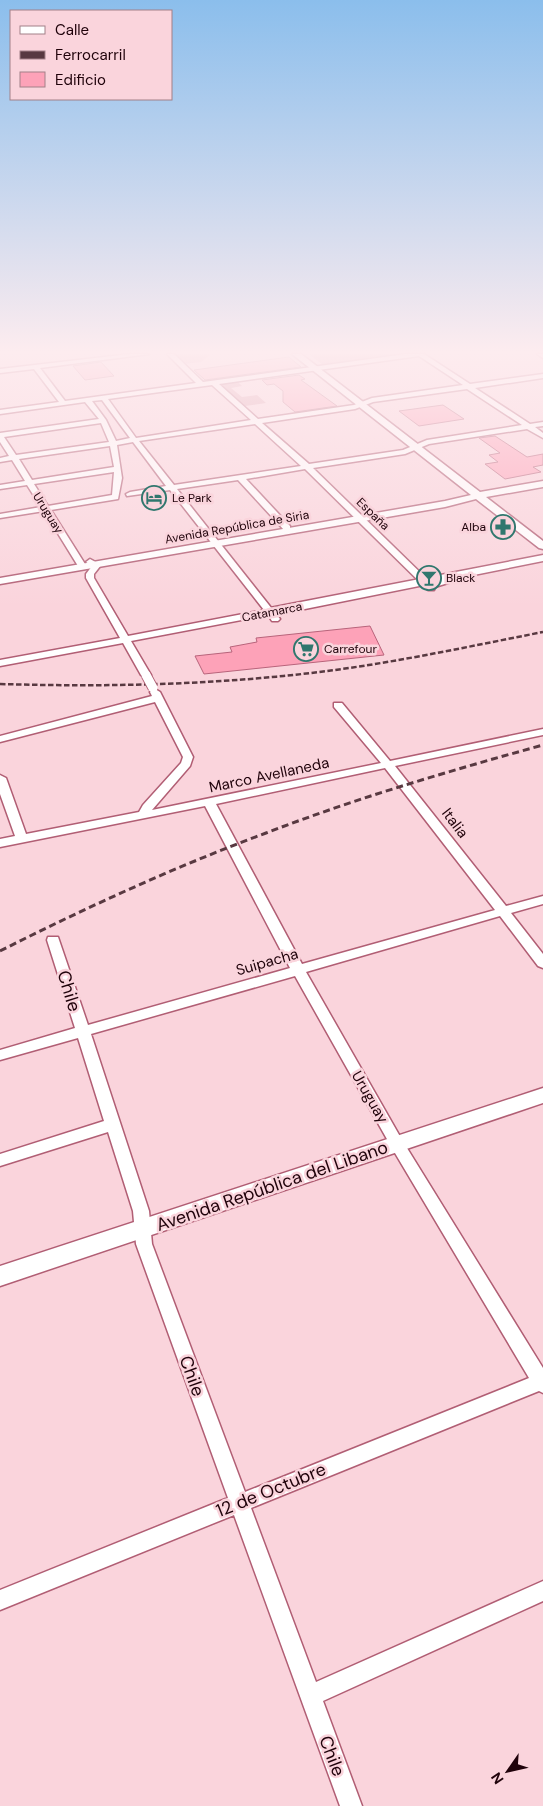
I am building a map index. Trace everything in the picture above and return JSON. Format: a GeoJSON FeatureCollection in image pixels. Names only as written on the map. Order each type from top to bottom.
{"type":"FeatureCollection","features":[{"type":"Feature","properties":{"kind":"main road"},"geometry":{"type":"LineString","coordinates":[[409,438],[543,546]]}},
{"type":"Feature","properties":{"kind":"main road"},"geometry":{"type":"LineString","coordinates":[[493,504],[494,495],[501,489],[543,480]]}},
{"type":"Feature","properties":{"kind":"main road"},"geometry":{"type":"LineString","coordinates":[[477,491],[543,484]]}},
{"type":"Feature","properties":{"kind":"main road","name":"Avenida República de Siria"},"geometry":{"type":"LineString","coordinates":[[0,581],[457,500],[477,491],[501,489]]}},
{"type":"Feature","properties":{"kind":"main road"},"geometry":{"type":"LineString","coordinates":[[457,500],[493,504],[543,539]]}},
{"type":"Feature","properties":{"kind":"main road","name":"Avenida República de Siria"},"geometry":{"type":"LineString","coordinates":[[217,542],[287,528],[358,517]]}},
{"type":"Feature","properties":{"kind":"main road","name":"Catamarca"},"geometry":{"type":"LineString","coordinates":[[428,585],[474,572],[543,558]]}},
{"type":"Feature","properties":{"kind":"main road","name":"Avenida República de Siria"},"geometry":{"type":"LineString","coordinates":[[0,577],[90,564]]}},
{"type":"Feature","properties":{"kind":"main road","name":"Catamarca"},"geometry":{"type":"LineString","coordinates":[[272,616],[543,564]]}},
{"type":"Feature","properties":{"kind":"main road","name":"Avenida República del Libano"},"geometry":{"type":"LineString","coordinates":[[0,1276],[543,1095]]}},
{"type":"Feature","properties":{"kind":"street","name":"Uruguay"},"geometry":{"type":"LineString","coordinates":[[2,438],[46,508],[90,564]]}},
{"type":"Feature","properties":{"kind":"street"},"geometry":{"type":"LineString","coordinates":[[0,516],[115,498],[118,470],[110,438]]}},
{"type":"Feature","properties":{"kind":"street"},"geometry":{"type":"LineString","coordinates":[[0,460],[144,438]]}},
{"type":"Feature","properties":{"kind":"street","name":"España"},"geometry":{"type":"LineString","coordinates":[[276,438],[428,585]]}},
{"type":"Feature","properties":{"kind":"street"},"geometry":{"type":"LineString","coordinates":[[130,494],[404,452],[419,446],[461,438]]}},
{"type":"Feature","properties":{"kind":"street"},"geometry":{"type":"LineString","coordinates":[[133,440],[217,542],[272,616]]}},
{"type":"Feature","properties":{"kind":"street"},"geometry":{"type":"LineString","coordinates":[[0,487],[118,470]]}},
{"type":"Feature","properties":{"kind":"street"},"geometry":{"type":"LineString","coordinates":[[240,477],[287,528]]}},
{"type":"Feature","properties":{"kind":"street"},"geometry":{"type":"LineString","coordinates":[[90,564],[90,578],[127,640],[188,757],[186,764],[147,807],[144,814]]}},
{"type":"Feature","properties":{"kind":"street","name":"Catamarca"},"geometry":{"type":"LineString","coordinates":[[0,663],[272,616]]}},
{"type":"Feature","properties":{"kind":"street"},"geometry":{"type":"LineString","coordinates":[[0,739],[156,693]]}},
{"type":"Feature","properties":{"kind":"street","name":"Italia"},"geometry":{"type":"LineString","coordinates":[[338,705],[389,765],[543,963]]}},
{"type":"Feature","properties":{"kind":"street","name":"Marco Avellaneda"},"geometry":{"type":"LineString","coordinates":[[0,843],[209,802],[543,732]]}},
{"type":"Feature","properties":{"kind":"street"},"geometry":{"type":"LineString","coordinates":[[0,778],[22,839]]}},
{"type":"Feature","properties":{"kind":"street","name":"Uruguay"},"geometry":{"type":"LineString","coordinates":[[209,802],[298,970],[397,1144],[543,1382]]}},
{"type":"Feature","properties":{"kind":"street","name":"Suipacha"},"geometry":{"type":"LineString","coordinates":[[0,1055],[543,900]]}},
{"type":"Feature","properties":{"kind":"street","name":"Chile"},"geometry":{"type":"LineString","coordinates":[[53,940],[141,1210],[144,1244],[351,1806]]}},
{"type":"Feature","properties":{"kind":"street"},"geometry":{"type":"LineString","coordinates":[[0,1160],[112,1125]]}},
{"type":"Feature","properties":{"kind":"street","name":"12 de Octubre"},"geometry":{"type":"LineString","coordinates":[[0,1600],[543,1382]]}},
{"type":"Feature","properties":{"kind":"street"},"geometry":{"type":"LineString","coordinates":[[309,1696],[543,1591]]}},
{"type":"Feature","properties":{"kind":"building"},"geometry":{"type":"Polygon","coordinates":[[[479,438],[498,438],[527,457],[543,454],[543,465],[533,467],[541,472],[505,479],[485,464],[498,462],[489,455],[500,453],[479,438]]]}},
{"type":"Feature","properties":{"kind":"building","name":"Carrefour"},"geometry":{"type":"Polygon","coordinates":[[[370,626],[384,655],[204,674],[195,656],[232,652],[230,647],[257,642],[256,638],[370,626]]]}},
{"type":"Feature","properties":{"kind":"railway"},"geometry":{"type":"LineString","coordinates":[[0,684],[195,683],[272,677],[369,665],[543,632]]}},
{"type":"Feature","properties":{"kind":"railway"},"geometry":{"type":"LineString","coordinates":[[0,951],[132,888],[266,833],[334,808],[403,786],[543,745]]}},
{"type":"Feature","properties":{"kind":"place","name":"Le Park"},"geometry":{"type":"Point","coordinates":[154,498]}},
{"type":"Feature","properties":{"kind":"place","name":"Alba"},"geometry":{"type":"Point","coordinates":[503,527]}},
{"type":"Feature","properties":{"kind":"place","name":"Black"},"geometry":{"type":"Point","coordinates":[429,578]}},
{"type":"Feature","properties":{"kind":"place","name":"Carrefour"},"geometry":{"type":"Point","coordinates":[306,649]}}]}
